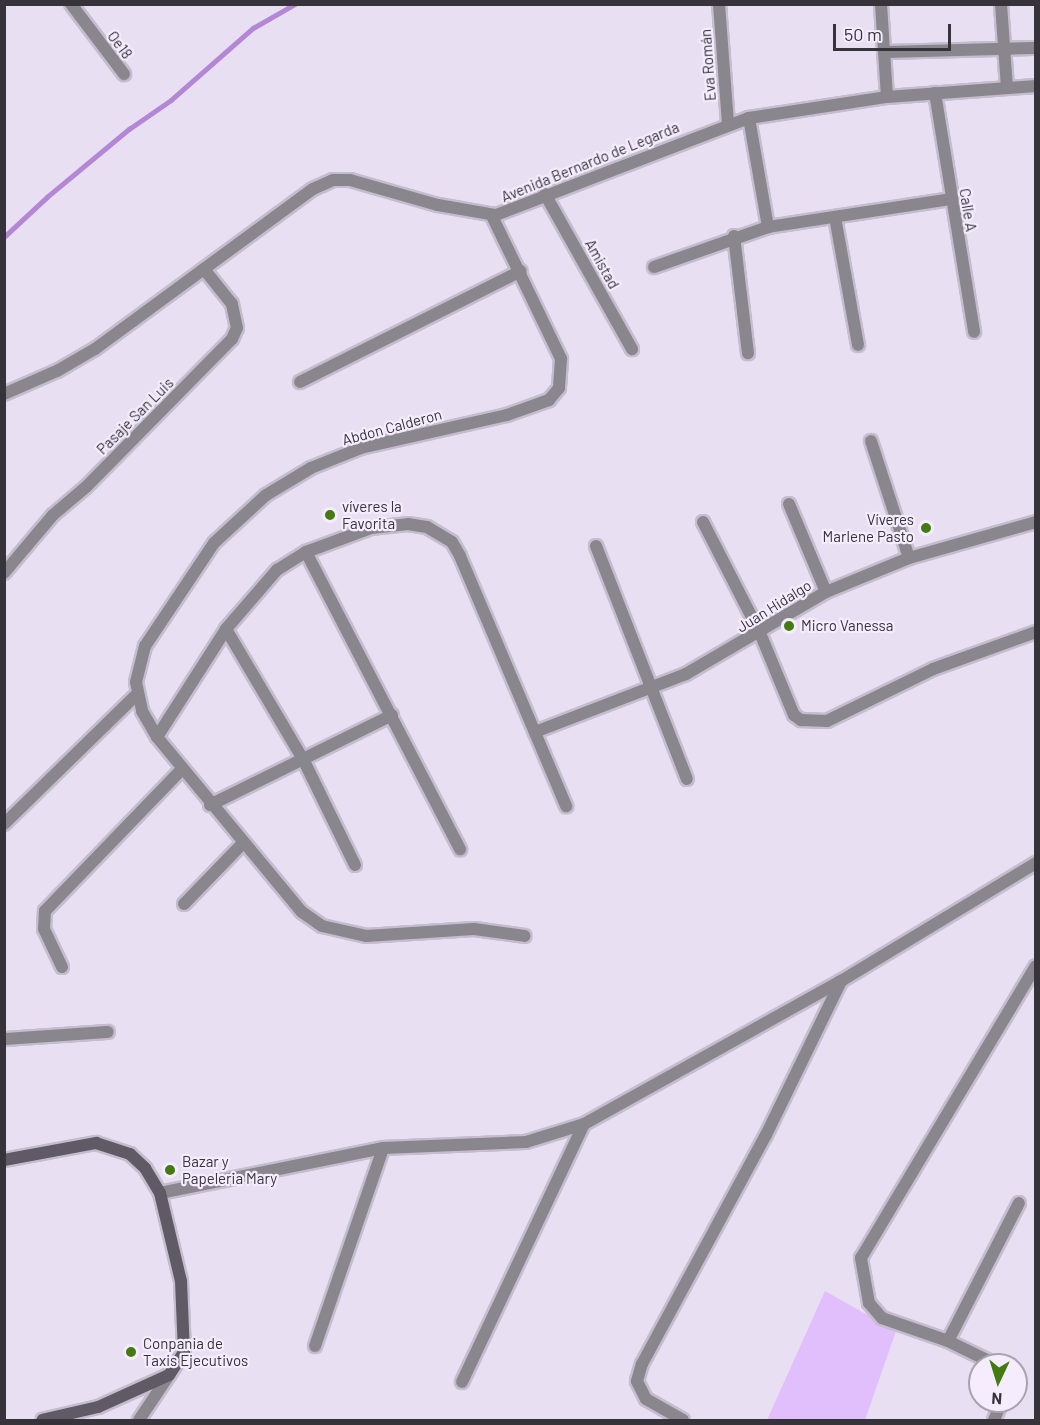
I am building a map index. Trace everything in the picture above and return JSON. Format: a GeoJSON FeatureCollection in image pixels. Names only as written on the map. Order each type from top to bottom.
{"type":"FeatureCollection","features":[{"type":"Feature","properties":{"kind":"main road"},"geometry":{"type":"LineString","coordinates":[[4,1160],[71,1145],[108,1144],[120,1148],[145,1167],[160,1193],[181,1281],[186,1330],[184,1352],[169,1375],[98,1407],[42,1420]]}},
{"type":"Feature","properties":{"kind":"street","name":"Oe18"},"geometry":{"type":"LineString","coordinates":[[71,4],[124,74]]}},
{"type":"Feature","properties":{"kind":"street","name":"Eva Román"},"geometry":{"type":"LineString","coordinates":[[719,4],[728,124]]}},
{"type":"Feature","properties":{"kind":"street"},"geometry":{"type":"LineString","coordinates":[[881,4],[887,97]]}},
{"type":"Feature","properties":{"kind":"street"},"geometry":{"type":"LineString","coordinates":[[1001,4],[1007,87]]}},
{"type":"Feature","properties":{"kind":"street"},"geometry":{"type":"LineString","coordinates":[[884,52],[1035,48]]}},
{"type":"Feature","properties":{"kind":"street","name":"Avenida Bernardo de Legarda"},"geometry":{"type":"LineString","coordinates":[[6,396],[95,349],[313,189],[333,180],[350,180],[492,216],[728,124],[749,118],[887,97],[1035,86]]}},
{"type":"Feature","properties":{"kind":"street","name":"Calle A"},"geometry":{"type":"LineString","coordinates":[[935,93],[974,332]]}},
{"type":"Feature","properties":{"kind":"street"},"geometry":{"type":"LineString","coordinates":[[749,118],[768,227]]}},
{"type":"Feature","properties":{"kind":"street","name":"Amistad"},"geometry":{"type":"LineString","coordinates":[[545,194],[632,349]]}},
{"type":"Feature","properties":{"kind":"street"},"geometry":{"type":"LineString","coordinates":[[654,267],[734,236],[768,227],[951,199]]}},
{"type":"Feature","properties":{"kind":"street","name":"Abdon Calderon"},"geometry":{"type":"LineString","coordinates":[[492,216],[521,271],[561,359],[559,388],[549,400],[507,415],[361,448],[311,468],[266,495],[214,543],[161,621],[138,665],[137,694],[157,737],[210,805],[302,912],[339,933],[366,936],[474,929],[525,936]]}},
{"type":"Feature","properties":{"kind":"street"},"geometry":{"type":"LineString","coordinates":[[835,217],[858,345]]}},
{"type":"Feature","properties":{"kind":"street"},"geometry":{"type":"LineString","coordinates":[[734,236],[748,353]]}},
{"type":"Feature","properties":{"kind":"street","name":"Pasaje San Luis"},"geometry":{"type":"LineString","coordinates":[[4,573],[53,515],[86,487],[232,339],[237,316],[232,304],[204,269]]}},
{"type":"Feature","properties":{"kind":"street"},"geometry":{"type":"LineString","coordinates":[[300,382],[521,271]]}},
{"type":"Feature","properties":{"kind":"street"},"geometry":{"type":"LineString","coordinates":[[870,441],[909,558]]}},
{"type":"Feature","properties":{"kind":"street"},"geometry":{"type":"LineString","coordinates":[[789,504],[826,592]]}},
{"type":"Feature","properties":{"kind":"street"},"geometry":{"type":"LineString","coordinates":[[703,522],[760,633],[794,715],[817,723],[971,653],[1035,632]]}},
{"type":"Feature","properties":{"kind":"street","name":"Juan Hidalgo"},"geometry":{"type":"LineString","coordinates":[[535,732],[654,689],[760,633],[826,592],[909,558],[1035,522]]}},
{"type":"Feature","properties":{"kind":"street"},"geometry":{"type":"LineString","coordinates":[[157,737],[226,630],[277,570],[306,552],[338,538],[389,525],[418,525],[440,532],[460,556],[566,806]]}},
{"type":"Feature","properties":{"kind":"street"},"geometry":{"type":"LineString","coordinates":[[596,546],[654,689],[687,779]]}},
{"type":"Feature","properties":{"kind":"street"},"geometry":{"type":"LineString","coordinates":[[306,552],[460,849]]}},
{"type":"Feature","properties":{"kind":"street"},"geometry":{"type":"LineString","coordinates":[[226,630],[303,759],[355,865]]}},
{"type":"Feature","properties":{"kind":"street"},"geometry":{"type":"LineString","coordinates":[[4,824],[137,694]]}},
{"type":"Feature","properties":{"kind":"street"},"geometry":{"type":"LineString","coordinates":[[210,805],[392,715]]}},
{"type":"Feature","properties":{"kind":"street"},"geometry":{"type":"LineString","coordinates":[[62,967],[44,929],[45,911],[182,769]]}},
{"type":"Feature","properties":{"kind":"street"},"geometry":{"type":"LineString","coordinates":[[184,904],[244,842]]}},
{"type":"Feature","properties":{"kind":"street"},"geometry":{"type":"LineString","coordinates":[[160,1193],[383,1148],[526,1142],[584,1124],[841,981],[1035,863]]}},
{"type":"Feature","properties":{"kind":"street"},"geometry":{"type":"LineString","coordinates":[[972,1353],[948,1341],[882,1318],[870,1303],[861,1258],[1035,966]]}},
{"type":"Feature","properties":{"kind":"street"},"geometry":{"type":"LineString","coordinates":[[683,1420],[646,1399],[637,1382],[642,1364],[766,1135],[841,981]]}},
{"type":"Feature","properties":{"kind":"street"},"geometry":{"type":"LineString","coordinates":[[4,1039],[108,1032]]}},
{"type":"Feature","properties":{"kind":"street"},"geometry":{"type":"LineString","coordinates":[[462,1382],[584,1124]]}},
{"type":"Feature","properties":{"kind":"street"},"geometry":{"type":"LineString","coordinates":[[315,1346],[383,1148]]}},
{"type":"Feature","properties":{"kind":"street"},"geometry":{"type":"LineString","coordinates":[[948,1341],[1019,1203]]}},
{"type":"Feature","properties":{"kind":"street"},"geometry":{"type":"LineString","coordinates":[[139,1420],[169,1375]]}},
{"type":"Feature","properties":{"kind":"shaded area"},"geometry":{"type":"Polygon","coordinates":[[[825,1291],[896,1331],[865,1420],[767,1420],[825,1291]]]}},
{"type":"Feature","properties":{"kind":"waterway"},"geometry":{"type":"LineString","coordinates":[[4,237],[47,197],[129,129],[171,100],[253,28],[295,4]]}},
{"type":"Feature","properties":{"kind":"place","name":"víveres la Favorita"},"geometry":{"type":"Point","coordinates":[330,515]}},
{"type":"Feature","properties":{"kind":"place","name":"Víveres Marlene Pasto"},"geometry":{"type":"Point","coordinates":[926,528]}},
{"type":"Feature","properties":{"kind":"place","name":"Micro Vanessa"},"geometry":{"type":"Point","coordinates":[789,626]}},
{"type":"Feature","properties":{"kind":"place","name":"Bazar y Papeleria Mary"},"geometry":{"type":"Point","coordinates":[170,1170]}},
{"type":"Feature","properties":{"kind":"place","name":"Conpania de Taxis Ejecutivos"},"geometry":{"type":"Point","coordinates":[131,1352]}}]}
